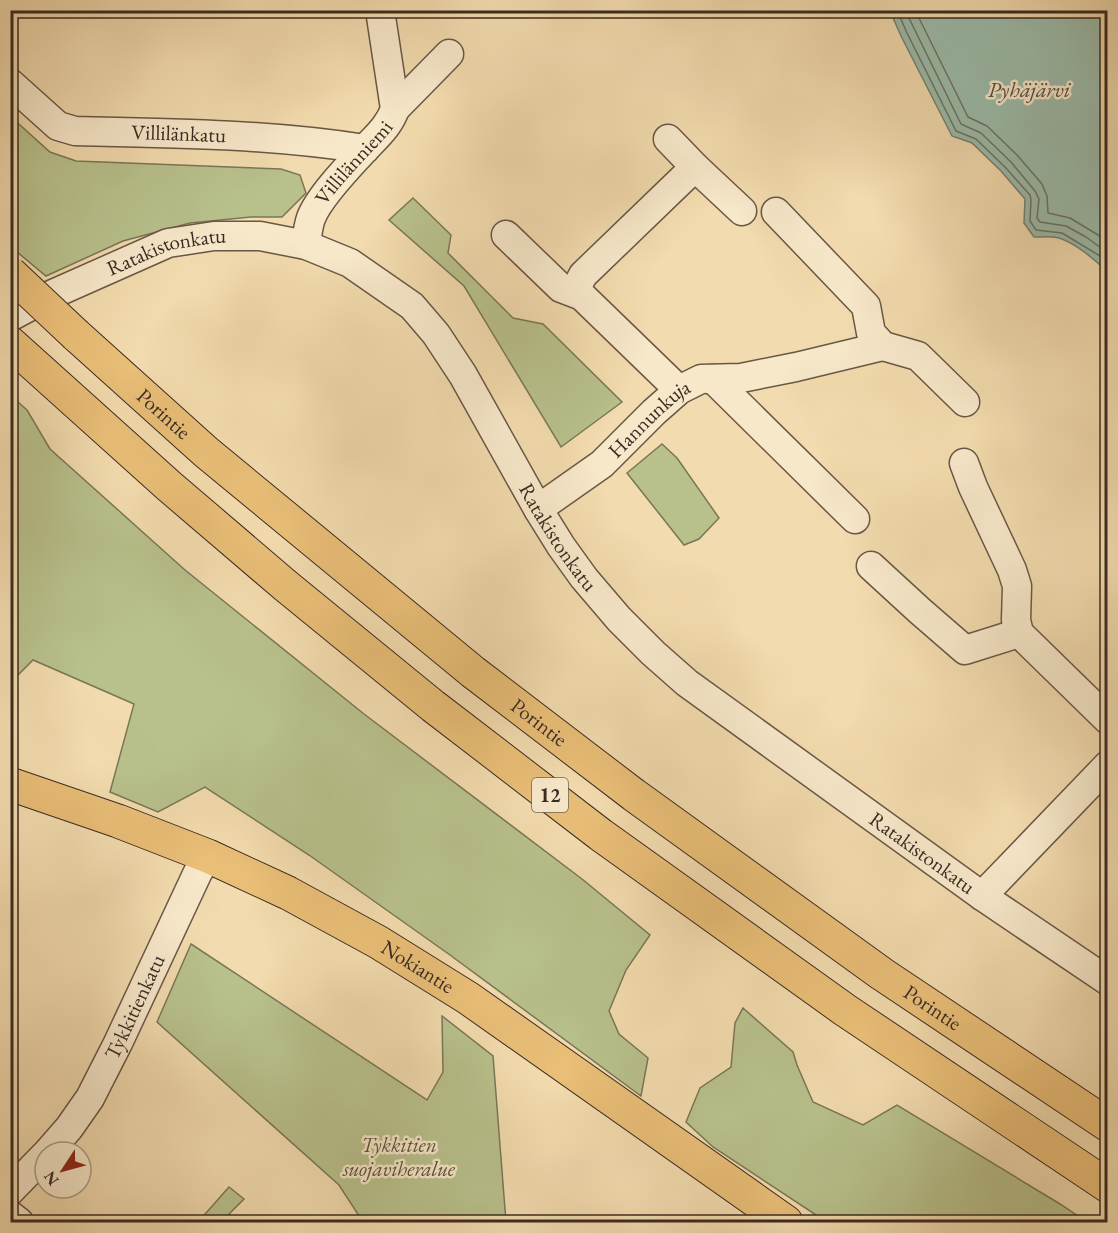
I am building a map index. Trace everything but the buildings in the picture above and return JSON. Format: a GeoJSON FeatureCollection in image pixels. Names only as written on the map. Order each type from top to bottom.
{"type":"FeatureCollection","features":[{"type":"Feature","properties":{"kind":"main road","name":"Porintie"},"geometry":{"type":"LineString","coordinates":[[10,273],[206,453],[473,672],[634,795],[882,974],[1107,1125]]}},
{"type":"Feature","properties":{"kind":"main road","name":"12"},"geometry":{"type":"LineString","coordinates":[[19,351],[169,486],[286,586],[434,706],[601,835],[845,1010],[1107,1186]]}},
{"type":"Feature","properties":{"kind":"main road","name":"Nokiantie"},"geometry":{"type":"LineString","coordinates":[[10,784],[118,820],[208,856],[288,893],[378,942],[477,1005],[786,1222]]}},
{"type":"Feature","properties":{"kind":"street","name":"Villilänniemi"},"geometry":{"type":"LineString","coordinates":[[306,245],[311,218],[323,197],[392,119],[395,109],[380,10]]}},
{"type":"Feature","properties":{"kind":"street"},"geometry":{"type":"LineString","coordinates":[[395,109],[449,54]]}},
{"type":"Feature","properties":{"kind":"street","name":"Villilänkatu"},"geometry":{"type":"LineString","coordinates":[[10,83],[58,126],[75,131],[226,136],[330,143],[365,149]]}},
{"type":"Feature","properties":{"kind":"street"},"geometry":{"type":"LineString","coordinates":[[668,140],[742,211]]}},
{"type":"Feature","properties":{"kind":"street"},"geometry":{"type":"LineString","coordinates":[[574,292],[583,275],[695,167]]}},
{"type":"Feature","properties":{"kind":"street"},"geometry":{"type":"LineString","coordinates":[[776,212],[866,306],[871,333],[883,346],[918,356],[965,402]]}},
{"type":"Feature","properties":{"kind":"street"},"geometry":{"type":"LineString","coordinates":[[506,235],[561,288],[582,296],[679,390]]}},
{"type":"Feature","properties":{"kind":"street","name":"Ratakistonkatu"},"geometry":{"type":"LineString","coordinates":[[10,317],[53,294],[168,243],[214,237],[260,236],[306,245],[350,263],[412,306],[436,334],[463,375],[561,546],[584,578],[619,619],[653,653],[687,683],[982,896],[1107,981]]}},
{"type":"Feature","properties":{"kind":"street","name":"Hannunkuja"},"geometry":{"type":"LineString","coordinates":[[538,509],[602,464],[679,390],[701,379],[741,378],[883,346]]}},
{"type":"Feature","properties":{"kind":"street"},"geometry":{"type":"LineString","coordinates":[[713,379],[855,519]]}},
{"type":"Feature","properties":{"kind":"street"},"geometry":{"type":"LineString","coordinates":[[964,463],[1012,570],[1017,586],[1016,620],[1019,633],[1107,720]]}},
{"type":"Feature","properties":{"kind":"street"},"geometry":{"type":"LineString","coordinates":[[871,566],[966,650],[1019,633]]}},
{"type":"Feature","properties":{"kind":"street"},"geometry":{"type":"LineString","coordinates":[[982,896],[1107,765]]}},
{"type":"Feature","properties":{"kind":"street","name":"Tykkitienkatu"},"geometry":{"type":"LineString","coordinates":[[58,1140],[90,1098],[198,872],[208,856]]}},
{"type":"Feature","properties":{"kind":"street","name":"Tykkitienkatu"},"geometry":{"type":"LineString","coordinates":[[10,1191],[33,1167]]}},
{"type":"Feature","properties":{"kind":"street"},"geometry":{"type":"LineString","coordinates":[[10,1215],[19,1222]]}},
{"type":"Feature","properties":{"kind":"green space"},"geometry":{"type":"Polygon","coordinates":[[[10,116],[50,152],[76,161],[281,169],[300,175],[306,193],[282,217],[251,217],[190,223],[123,241],[46,276],[11,247],[10,116]]]}},
{"type":"Feature","properties":{"kind":"green space"},"geometry":{"type":"Polygon","coordinates":[[[413,198],[451,235],[448,253],[513,318],[543,324],[622,402],[561,447],[464,286],[389,220],[413,198]]]}},
{"type":"Feature","properties":{"kind":"green space"},"geometry":{"type":"Polygon","coordinates":[[[10,395],[27,410],[50,449],[185,570],[364,714],[582,879],[650,935],[626,970],[609,1011],[619,1034],[648,1058],[641,1096],[450,955],[309,855],[205,787],[158,812],[110,792],[134,704],[33,660],[11,682],[10,395]]]}},
{"type":"Feature","properties":{"kind":"green space"},"geometry":{"type":"Polygon","coordinates":[[[662,444],[677,458],[719,518],[699,539],[684,545],[627,473],[662,444]]]}},
{"type":"Feature","properties":{"kind":"green space","name":"Tykkitien suojaviheralue"},"geometry":{"type":"Polygon","coordinates":[[[191,944],[427,1100],[443,1072],[442,1016],[493,1056],[506,1222],[363,1222],[339,1185],[157,1022],[191,944]]]}},
{"type":"Feature","properties":{"kind":"green space"},"geometry":{"type":"Polygon","coordinates":[[[743,1008],[793,1052],[813,1102],[863,1125],[897,1105],[1087,1222],[862,1222],[857,1219],[819,1217],[713,1147],[686,1122],[700,1088],[731,1067],[735,1023],[743,1008]]]}},
{"type":"Feature","properties":{"kind":"green space"},"geometry":{"type":"Polygon","coordinates":[[[229,1187],[244,1199],[229,1214],[237,1222],[198,1222],[229,1187]]]}},
{"type":"Feature","properties":{"kind":"water","name":"Pyhäjärvi"},"geometry":{"type":"Polygon","coordinates":[[[890,11],[1107,11],[1107,272],[1085,252],[1065,240],[1053,237],[1034,237],[1024,223],[1025,199],[1001,171],[972,143],[952,136],[890,11]]]}}]}
